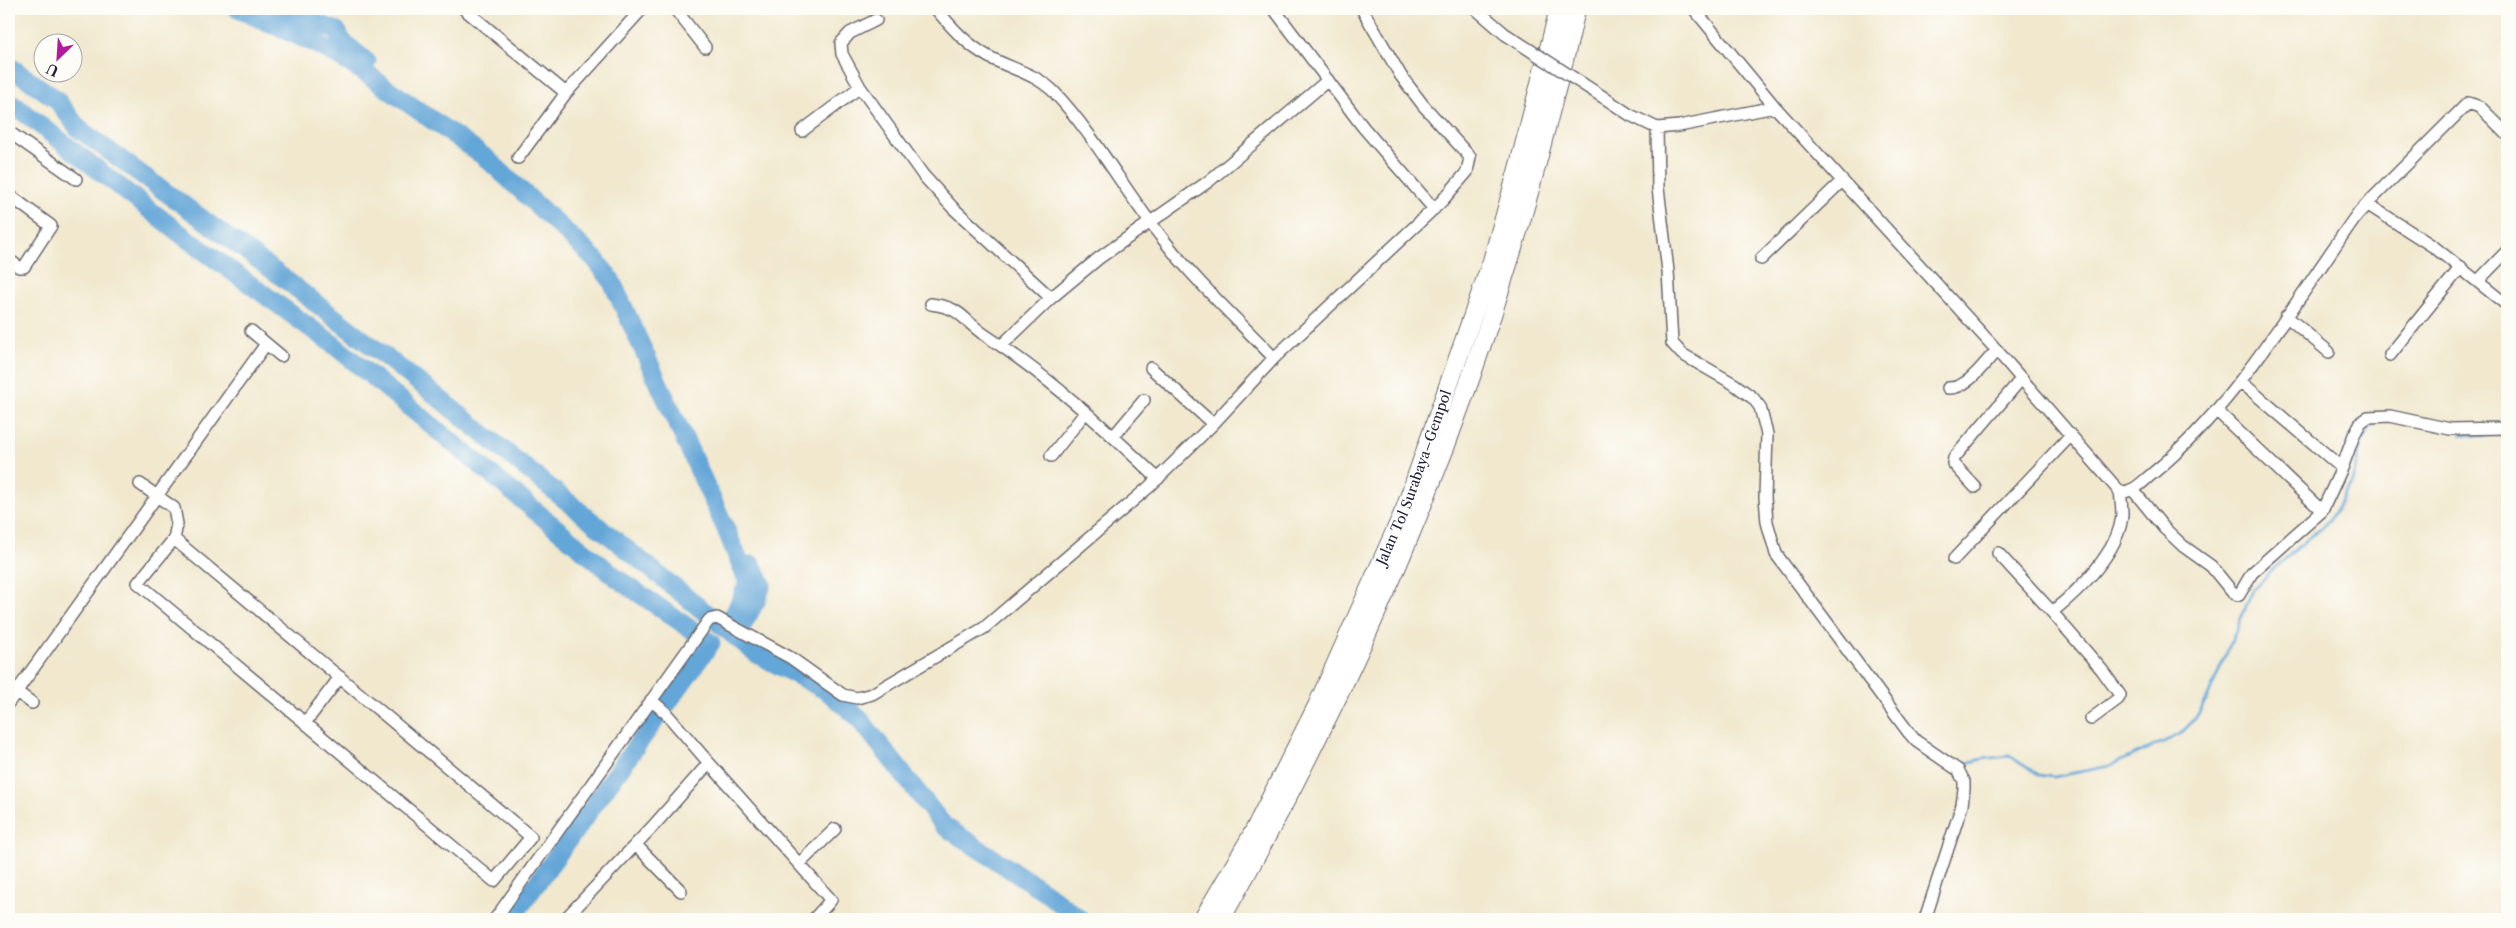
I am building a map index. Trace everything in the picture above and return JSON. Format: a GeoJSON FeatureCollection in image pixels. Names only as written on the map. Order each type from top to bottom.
{"type":"FeatureCollection","features":[{"type":"Feature","properties":{"kind":"highway","name":"Jalan Tol Surabaya–Gempol"},"geometry":{"type":"LineString","coordinates":[[1203,919],[1251,837],[1317,706],[1405,509],[1492,261],[1559,9]]}},
{"type":"Feature","properties":{"kind":"highway","name":"Jalan Tol Surabaya–Gempol"},"geometry":{"type":"LineString","coordinates":[[1221,919],[1269,834],[1338,698],[1398,568],[1460,412],[1505,280],[1538,162],[1576,9]]}},
{"type":"Feature","properties":{"kind":"street"},"geometry":{"type":"LineString","coordinates":[[464,9],[566,94]]}},
{"type":"Feature","properties":{"kind":"street"},"geometry":{"type":"LineString","coordinates":[[518,158],[566,94],[642,9]]}},
{"type":"Feature","properties":{"kind":"street"},"geometry":{"type":"LineString","coordinates":[[675,9],[705,47]]}},
{"type":"Feature","properties":{"kind":"street"},"geometry":{"type":"LineString","coordinates":[[936,9],[952,28],[976,50],[1032,76],[1053,92],[1091,138],[1149,221],[1193,276],[1274,358]]}},
{"type":"Feature","properties":{"kind":"street"},"geometry":{"type":"LineString","coordinates":[[1274,9],[1397,168],[1434,209]]}},
{"type":"Feature","properties":{"kind":"street"},"geometry":{"type":"LineString","coordinates":[[495,919],[654,702],[708,620],[714,618],[742,630],[791,658],[843,695],[857,698],[866,697],[984,628],[1158,479],[1214,424],[1274,358],[1434,209],[1467,172],[1470,157],[1423,105],[1401,76],[1362,9]]}},
{"type":"Feature","properties":{"kind":"street"},"geometry":{"type":"LineString","coordinates":[[1476,9],[1505,34],[1630,115],[1657,128],[1679,126],[1775,107]]}},
{"type":"Feature","properties":{"kind":"street"},"geometry":{"type":"LineString","coordinates":[[1694,9],[1775,107],[2022,378],[2067,439],[2120,492],[2122,516],[2118,531],[2110,548],[2073,595],[2050,610]]}},
{"type":"Feature","properties":{"kind":"street"},"geometry":{"type":"LineString","coordinates":[[876,20],[850,33],[841,43],[842,54],[860,87],[923,175],[953,208],[1051,298]]}},
{"type":"Feature","properties":{"kind":"street"},"geometry":{"type":"LineString","coordinates":[[1002,345],[1051,298],[1099,258],[1208,181],[1328,80]]}},
{"type":"Feature","properties":{"kind":"street"},"geometry":{"type":"LineString","coordinates":[[802,130],[860,87]]}},
{"type":"Feature","properties":{"kind":"street"},"geometry":{"type":"LineString","coordinates":[[2120,492],[2133,490],[2186,444],[2240,381],[2356,216],[2468,103],[2480,108],[2507,134]]}},
{"type":"Feature","properties":{"kind":"street"},"geometry":{"type":"LineString","coordinates":[[1657,128],[1658,188],[1668,271],[1672,343],[1682,354],[1734,384],[1753,398],[1760,406],[1767,434],[1765,497],[1767,522],[1776,554],[1909,734],[1916,742],[1958,770],[1964,781],[1962,805],[1925,919]]}},
{"type":"Feature","properties":{"kind":"street"},"geometry":{"type":"LineString","coordinates":[[9,132],[76,179]]}},
{"type":"Feature","properties":{"kind":"street"},"geometry":{"type":"LineString","coordinates":[[1761,260],[1842,181]]}},
{"type":"Feature","properties":{"kind":"street"},"geometry":{"type":"LineString","coordinates":[[9,195],[51,226],[24,266],[19,267],[9,260]]}},
{"type":"Feature","properties":{"kind":"street"},"geometry":{"type":"LineString","coordinates":[[2367,204],[2461,267],[2507,306]]}},
{"type":"Feature","properties":{"kind":"street"},"geometry":{"type":"LineString","coordinates":[[2478,280],[2507,251]]}},
{"type":"Feature","properties":{"kind":"street"},"geometry":{"type":"LineString","coordinates":[[2390,355],[2461,267]]}},
{"type":"Feature","properties":{"kind":"street"},"geometry":{"type":"LineString","coordinates":[[931,304],[954,308],[976,329],[1002,345],[1086,413],[1158,479]]}},
{"type":"Feature","properties":{"kind":"street"},"geometry":{"type":"LineString","coordinates":[[2286,316],[2330,352]]}},
{"type":"Feature","properties":{"kind":"street"},"geometry":{"type":"LineString","coordinates":[[251,331],[281,356]]}},
{"type":"Feature","properties":{"kind":"street"},"geometry":{"type":"LineString","coordinates":[[9,702],[13,688],[266,344]]}},
{"type":"Feature","properties":{"kind":"street"},"geometry":{"type":"LineString","coordinates":[[1948,388],[1958,387],[1980,369],[1997,350]]}},
{"type":"Feature","properties":{"kind":"street"},"geometry":{"type":"LineString","coordinates":[[1151,368],[1214,424]]}},
{"type":"Feature","properties":{"kind":"street"},"geometry":{"type":"LineString","coordinates":[[1975,487],[1953,463],[1954,458],[2022,378]]}},
{"type":"Feature","properties":{"kind":"street"},"geometry":{"type":"LineString","coordinates":[[2240,381],[2342,468]]}},
{"type":"Feature","properties":{"kind":"street"},"geometry":{"type":"LineString","coordinates":[[1113,437],[1144,400]]}},
{"type":"Feature","properties":{"kind":"street"},"geometry":{"type":"LineString","coordinates":[[2216,410],[2322,511]]}},
{"type":"Feature","properties":{"kind":"street"},"geometry":{"type":"LineString","coordinates":[[1051,456],[1086,413]]}},
{"type":"Feature","properties":{"kind":"street"},"geometry":{"type":"LineString","coordinates":[[2133,490],[2178,542],[2211,566],[2233,593],[2239,595],[2252,573],[2322,511],[2342,468],[2354,435],[2361,422],[2368,417],[2390,416],[2450,429],[2507,428]]}},
{"type":"Feature","properties":{"kind":"street"},"geometry":{"type":"LineString","coordinates":[[1954,560],[2067,439]]}},
{"type":"Feature","properties":{"kind":"street"},"geometry":{"type":"LineString","coordinates":[[140,484],[174,508],[177,524],[174,539],[138,583],[494,881],[531,837],[174,539]]}},
{"type":"Feature","properties":{"kind":"street"},"geometry":{"type":"LineString","coordinates":[[1998,553],[2102,670],[2120,695],[2118,699],[2091,719]]}},
{"type":"Feature","properties":{"kind":"street"},"geometry":{"type":"LineString","coordinates":[[305,723],[340,677]]}},
{"type":"Feature","properties":{"kind":"street"},"geometry":{"type":"LineString","coordinates":[[13,688],[32,703]]}},
{"type":"Feature","properties":{"kind":"street"},"geometry":{"type":"LineString","coordinates":[[654,702],[800,863],[831,900],[814,919]]}},
{"type":"Feature","properties":{"kind":"street"},"geometry":{"type":"LineString","coordinates":[[565,919],[636,845],[709,763]]}},
{"type":"Feature","properties":{"kind":"street"},"geometry":{"type":"LineString","coordinates":[[800,863],[835,829]]}},
{"type":"Feature","properties":{"kind":"street"},"geometry":{"type":"LineString","coordinates":[[636,845],[681,891]]}},
{"type":"Feature","properties":{"kind":"waterway"},"geometry":{"type":"LineString","coordinates":[[238,9],[319,45],[361,70],[486,158],[595,259],[611,280],[725,527],[748,583],[735,613],[723,627],[729,631]]}},
{"type":"Feature","properties":{"kind":"waterway"},"geometry":{"type":"LineString","coordinates":[[278,9],[337,31],[342,41],[367,62]]}},
{"type":"Feature","properties":{"kind":"waterway"},"geometry":{"type":"LineString","coordinates":[[9,66],[56,99],[79,129],[278,274],[435,395],[757,654],[827,691],[858,717],[944,826],[1045,892],[1080,919]]}},
{"type":"Feature","properties":{"kind":"waterway"},"geometry":{"type":"LineString","coordinates":[[9,101],[186,238],[334,345],[618,579],[711,643],[511,919]]}},
{"type":"Feature","properties":{"kind":"waterway"},"geometry":{"type":"LineString","coordinates":[[1963,764],[1982,759],[2009,756],[2039,775],[2054,777],[2109,766],[2179,735],[2195,719],[2207,699],[2253,590],[2270,572],[2330,520],[2352,482],[2361,445],[2369,430],[2379,421]]}},
{"type":"Feature","properties":{"kind":"waterway"},"geometry":{"type":"LineString","coordinates":[[2461,434],[2483,436],[2507,434]]}},
{"type":"Feature","properties":{"kind":"waterway"},"geometry":{"type":"LineString","coordinates":[[740,630],[757,599],[762,584],[752,565]]}}]}
